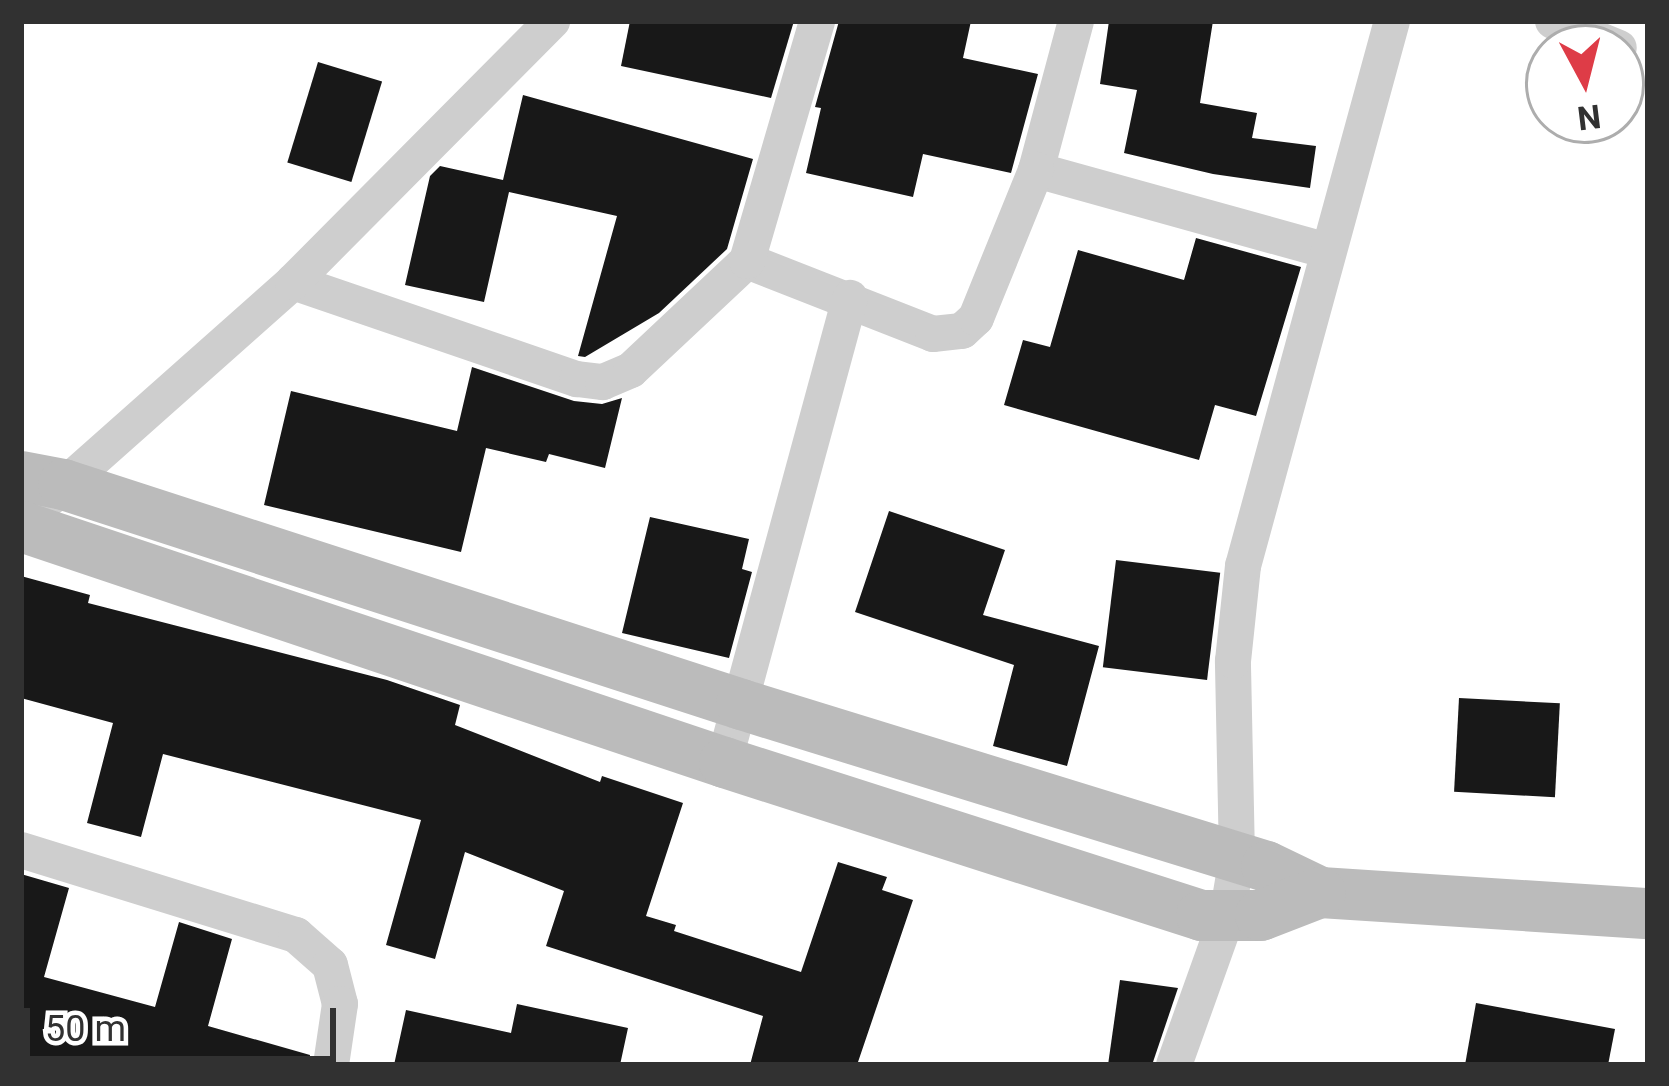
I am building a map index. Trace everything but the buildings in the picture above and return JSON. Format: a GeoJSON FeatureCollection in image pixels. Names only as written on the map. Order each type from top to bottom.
{"type":"FeatureCollection","features":[{"type":"Feature","properties":{"kind":"street"},"geometry":{"type":"LineString","coordinates":[[552,21],[293,282],[42,480],[22,526],[724,762],[1174,907],[1227,917],[1275,911],[1320,892]]}},
{"type":"Feature","properties":{"kind":"street"},"geometry":{"type":"LineString","coordinates":[[293,282],[577,379],[603,382],[631,370],[747,261],[817,21]]}},
{"type":"Feature","properties":{"kind":"street"},"geometry":{"type":"LineString","coordinates":[[747,261],[933,334],[962,331],[976,318],[1036,170],[1076,21]]}},
{"type":"Feature","properties":{"kind":"street"},"geometry":{"type":"LineString","coordinates":[[1174,1065],[1227,917],[1237,856],[1233,661],[1243,566],[1391,21]]}},
{"type":"Feature","properties":{"kind":"street"},"geometry":{"type":"LineString","coordinates":[[1036,170],[1328,251]]}},
{"type":"Feature","properties":{"kind":"street"},"geometry":{"type":"LineString","coordinates":[[724,762],[850,298]]}},
{"type":"Feature","properties":{"kind":"street"},"geometry":{"type":"LineString","coordinates":[[42,480],[741,704],[1237,856],[1320,892],[1648,913]]}},
{"type":"Feature","properties":{"kind":"street"},"geometry":{"type":"LineString","coordinates":[[21,850],[296,934],[330,965],[340,1004],[331,1065]]}}]}
